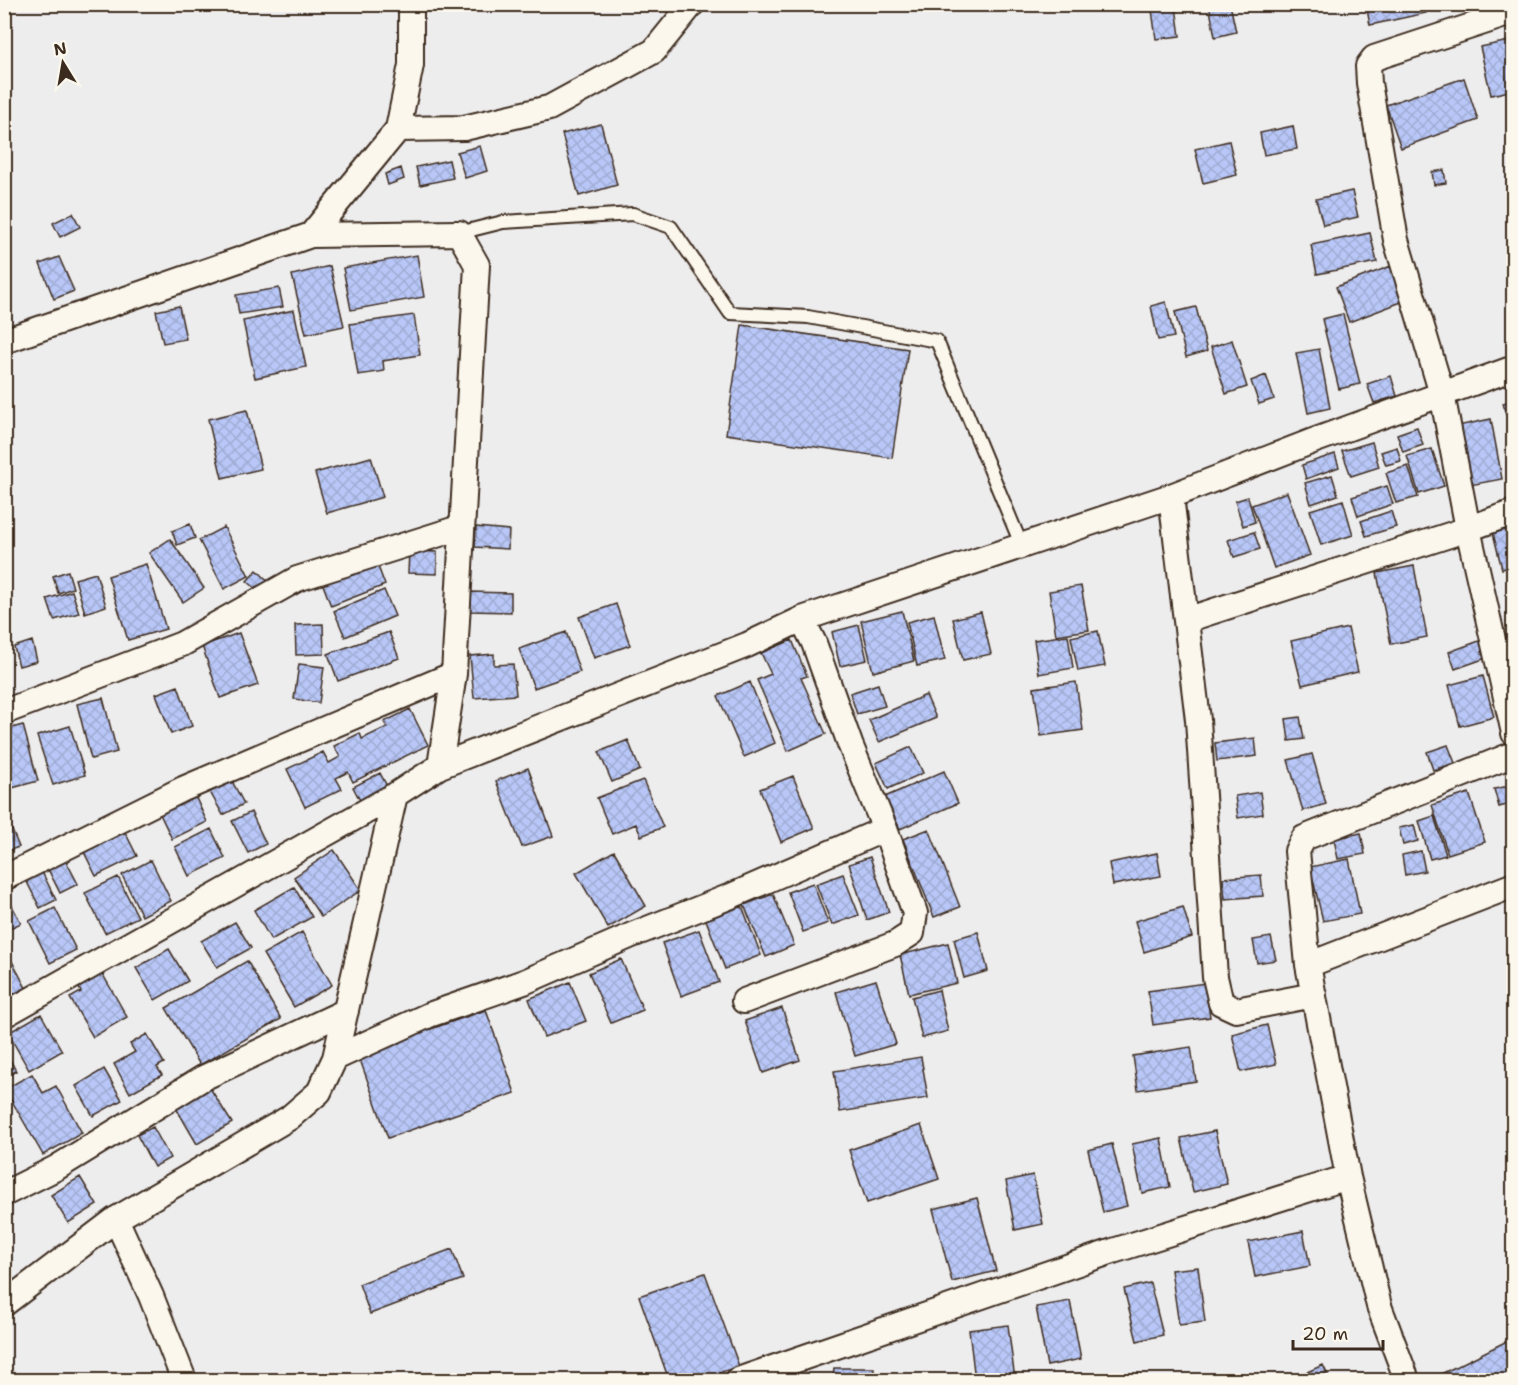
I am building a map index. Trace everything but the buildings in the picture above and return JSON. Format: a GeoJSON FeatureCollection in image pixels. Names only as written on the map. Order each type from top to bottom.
{"type":"FeatureCollection","features":[{"type":"Feature","properties":{"kind":"street"},"geometry":{"type":"LineString","coordinates":[[311,235],[398,129],[411,65],[411,4]]}},
{"type":"Feature","properties":{"kind":"street"},"geometry":{"type":"LineString","coordinates":[[398,129],[464,128],[549,108],[654,51],[692,4]]}},
{"type":"Feature","properties":{"kind":"street"},"geometry":{"type":"LineString","coordinates":[[1514,12],[1374,57],[1368,66],[1396,240],[1442,394],[1468,529],[1514,733]]}},
{"type":"Feature","properties":{"kind":"street"},"geometry":{"type":"LineString","coordinates":[[4,340],[311,235],[459,233],[477,265],[454,674],[440,766]]}},
{"type":"Feature","properties":{"kind":"street"},"geometry":{"type":"LineString","coordinates":[[4,1015],[394,795],[440,766],[747,645],[802,619],[1021,544],[1171,496],[1514,368]]}},
{"type":"Feature","properties":{"kind":"street"},"geometry":{"type":"LineString","coordinates":[[1171,496],[1197,720],[1215,977],[1221,1003],[1236,1010],[1314,995]]}},
{"type":"Feature","properties":{"kind":"street"},"geometry":{"type":"LineString","coordinates":[[1186,620],[1514,512]]}},
{"type":"Feature","properties":{"kind":"street"},"geometry":{"type":"LineString","coordinates":[[4,712],[182,644],[297,579],[462,527]]}},
{"type":"Feature","properties":{"kind":"street"},"geometry":{"type":"LineString","coordinates":[[744,1001],[895,944],[912,933],[915,914],[814,643],[802,619]]}},
{"type":"Feature","properties":{"kind":"street"},"geometry":{"type":"LineString","coordinates":[[4,878],[183,789],[454,674]]}},
{"type":"Feature","properties":{"kind":"street"},"geometry":{"type":"LineString","coordinates":[[1407,1380],[1379,1306],[1348,1177],[1308,965],[1297,851],[1304,838],[1514,754]]}},
{"type":"Feature","properties":{"kind":"street"},"geometry":{"type":"LineString","coordinates":[[4,1304],[116,1219],[289,1118],[319,1092],[335,1058],[394,795]]}},
{"type":"Feature","properties":{"kind":"street"},"geometry":{"type":"LineString","coordinates":[[335,1058],[429,1015],[524,982],[885,829]]}},
{"type":"Feature","properties":{"kind":"street"},"geometry":{"type":"LineString","coordinates":[[1308,965],[1514,885]]}},
{"type":"Feature","properties":{"kind":"street"},"geometry":{"type":"LineString","coordinates":[[4,1194],[56,1168],[203,1078],[346,1011]]}},
{"type":"Feature","properties":{"kind":"street"},"geometry":{"type":"LineString","coordinates":[[738,1380],[1113,1251],[1348,1177]]}},
{"type":"Feature","properties":{"kind":"street"},"geometry":{"type":"LineString","coordinates":[[116,1219],[151,1296],[184,1380]]}},
{"type":"Feature","properties":{"kind":"lane"},"geometry":{"type":"LineString","coordinates":[[459,233],[503,222],[633,214],[671,227],[729,313],[808,317],[937,341],[1021,544]]}}]}
